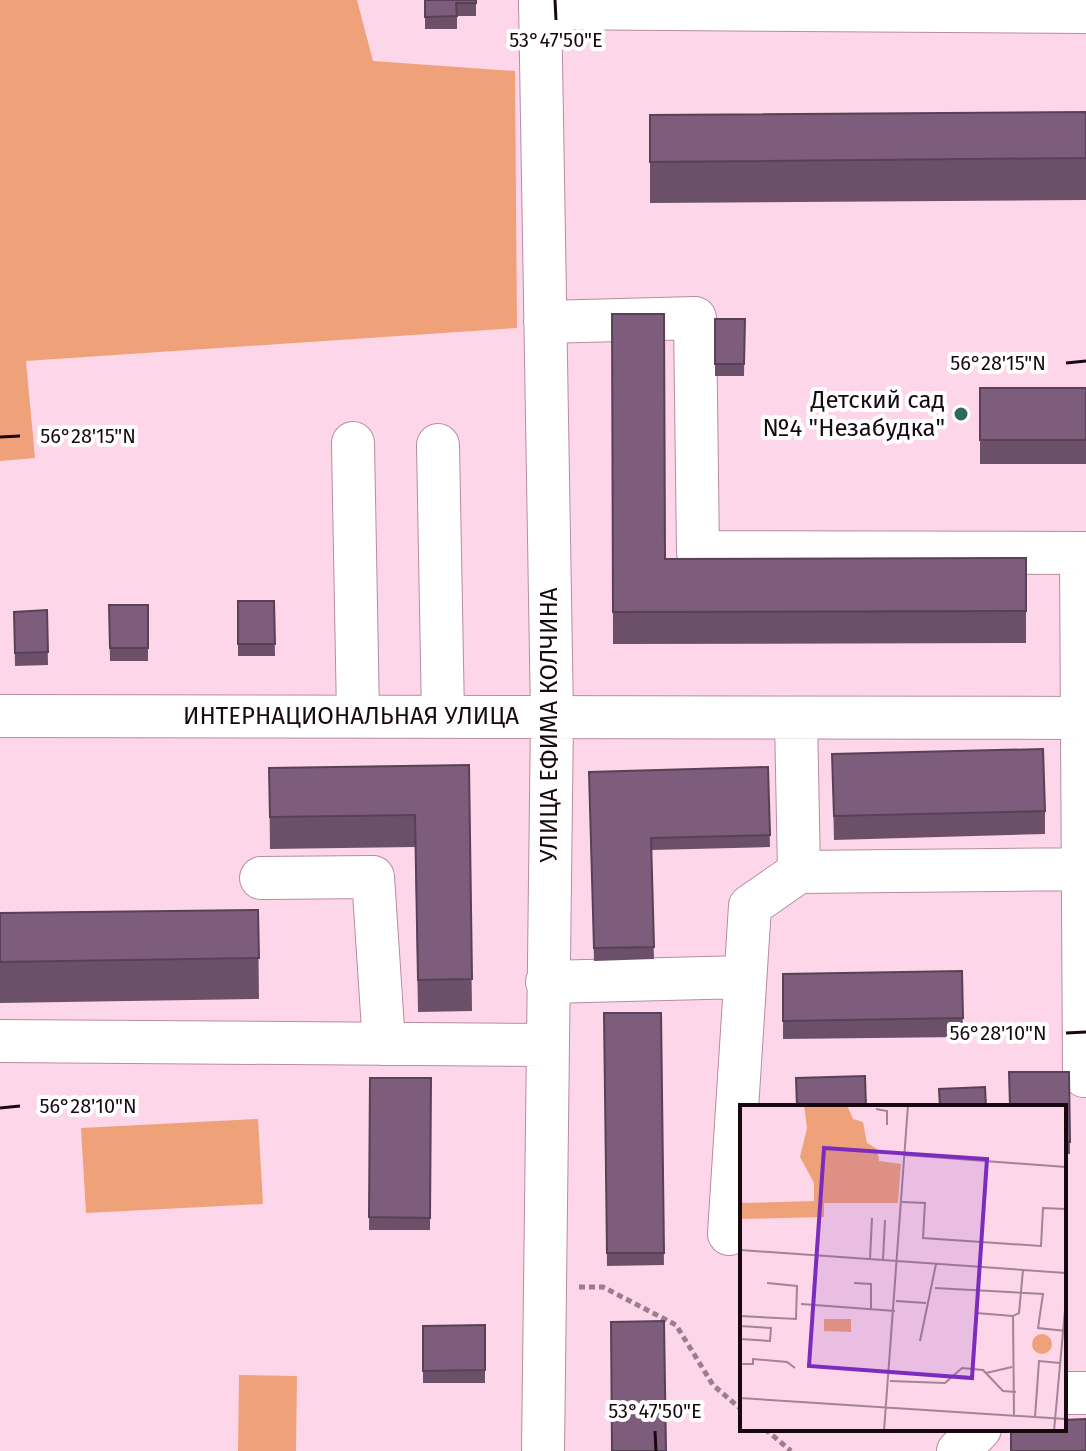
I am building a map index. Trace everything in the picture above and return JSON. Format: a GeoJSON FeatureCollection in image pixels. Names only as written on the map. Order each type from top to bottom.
{"type":"FeatureCollection","features":[{"type":"Feature","properties":{"kind":"street"},"geometry":{"type":"LineString","coordinates":[[540,4],[1086,12]]}},
{"type":"Feature","properties":{"kind":"street","name":"УЛИЦА ЕФИМА КОЛЧИНА"},"geometry":{"type":"LineString","coordinates":[[540,4],[552,717],[543,1451]]}},
{"type":"Feature","properties":{"kind":"street"},"geometry":{"type":"LineString","coordinates":[[545,322],[695,318],[698,552],[1084,553],[1084,1076]]}},
{"type":"Feature","properties":{"kind":"street"},"geometry":{"type":"LineString","coordinates":[[353,443],[358,715]]}},
{"type":"Feature","properties":{"kind":"street"},"geometry":{"type":"LineString","coordinates":[[438,445],[443,716]]}},
{"type":"Feature","properties":{"kind":"street","name":"ИНТЕРНАЦИОНАЛЬНАЯ УЛИЦА"},"geometry":{"type":"LineString","coordinates":[[0,716],[1085,718]]}},
{"type":"Feature","properties":{"kind":"street"},"geometry":{"type":"LineString","coordinates":[[796,719],[799,872]]}},
{"type":"Feature","properties":{"kind":"street"},"geometry":{"type":"LineString","coordinates":[[729,1234],[750,906],[799,872],[1085,869]]}},
{"type":"Feature","properties":{"kind":"street"},"geometry":{"type":"LineString","coordinates":[[261,878],[373,877],[384,1044]]}},
{"type":"Feature","properties":{"kind":"street"},"geometry":{"type":"LineString","coordinates":[[547,982],[745,977]]}},
{"type":"Feature","properties":{"kind":"street"},"geometry":{"type":"LineString","coordinates":[[0,1041],[546,1045]]}},
{"type":"Feature","properties":{"kind":"street"},"geometry":{"type":"LineString","coordinates":[[958,1451],[978,1431]]}},
{"type":"Feature","properties":{"kind":"path"},"geometry":{"type":"LineString","coordinates":[[544,1288],[603,1287],[676,1325],[713,1385],[740,1408]]}},
{"type":"Feature","properties":{"kind":"path"},"geometry":{"type":"LineString","coordinates":[[767,1431],[791,1451]]}},
{"type":"Feature","properties":{"kind":"shaded area"},"geometry":{"type":"Polygon","coordinates":[[[0,0],[357,0],[373,61],[515,71],[517,328],[26,361],[35,458],[0,461],[0,0]]]}},
{"type":"Feature","properties":{"kind":"shaded area"},"geometry":{"type":"Polygon","coordinates":[[[258,1119],[263,1204],[86,1213],[81,1128],[258,1119]]]}},
{"type":"Feature","properties":{"kind":"shaded area"},"geometry":{"type":"Polygon","coordinates":[[[239,1375],[297,1376],[296,1451],[238,1451],[239,1375]]]}},
{"type":"Feature","properties":{"kind":"building"},"geometry":{"type":"Polygon","coordinates":[[[425,0],[476,0],[476,3],[456,3],[457,16],[425,17],[425,0]]]}},
{"type":"Feature","properties":{"kind":"building"},"geometry":{"type":"Polygon","coordinates":[[[1086,112],[1086,158],[650,162],[650,115],[1086,112]]]}},
{"type":"Feature","properties":{"kind":"building"},"geometry":{"type":"Polygon","coordinates":[[[612,314],[664,314],[665,559],[1026,558],[1026,611],[613,612],[612,314]]]}},
{"type":"Feature","properties":{"kind":"building"},"geometry":{"type":"Polygon","coordinates":[[[715,319],[745,319],[744,364],[715,364],[715,319]]]}},
{"type":"Feature","properties":{"kind":"building"},"geometry":{"type":"Polygon","coordinates":[[[980,388],[1086,388],[1086,440],[980,440],[980,388]]]}},
{"type":"Feature","properties":{"kind":"building"},"geometry":{"type":"Polygon","coordinates":[[[238,601],[274,601],[275,644],[238,644],[238,601]]]}},
{"type":"Feature","properties":{"kind":"building"},"geometry":{"type":"Polygon","coordinates":[[[109,605],[148,605],[148,648],[110,648],[109,605]]]}},
{"type":"Feature","properties":{"kind":"building"},"geometry":{"type":"Polygon","coordinates":[[[47,610],[48,652],[15,653],[14,612],[47,610]]]}},
{"type":"Feature","properties":{"kind":"building"},"geometry":{"type":"Polygon","coordinates":[[[1043,749],[1045,811],[834,816],[832,754],[1043,749]]]}},
{"type":"Feature","properties":{"kind":"building"},"geometry":{"type":"Polygon","coordinates":[[[469,765],[472,979],[418,980],[415,815],[270,817],[269,768],[469,765]]]}},
{"type":"Feature","properties":{"kind":"building"},"geometry":{"type":"Polygon","coordinates":[[[768,767],[770,835],[651,838],[654,947],[594,948],[589,772],[768,767]]]}},
{"type":"Feature","properties":{"kind":"building"},"geometry":{"type":"Polygon","coordinates":[[[258,910],[259,958],[0,962],[0,913],[258,910]]]}},
{"type":"Feature","properties":{"kind":"building"},"geometry":{"type":"Polygon","coordinates":[[[962,971],[963,1018],[783,1021],[783,974],[962,971]]]}},
{"type":"Feature","properties":{"kind":"building"},"geometry":{"type":"Polygon","coordinates":[[[604,1013],[661,1013],[664,1253],[607,1253],[604,1013]]]}},
{"type":"Feature","properties":{"kind":"building"},"geometry":{"type":"Polygon","coordinates":[[[1009,1072],[1069,1072],[1070,1142],[1066,1142],[1066,1105],[1010,1105],[1009,1072]]]}},
{"type":"Feature","properties":{"kind":"building"},"geometry":{"type":"Polygon","coordinates":[[[865,1076],[866,1105],[797,1105],[796,1078],[865,1076]]]}},
{"type":"Feature","properties":{"kind":"building"},"geometry":{"type":"Polygon","coordinates":[[[370,1078],[431,1078],[430,1218],[369,1217],[370,1078]]]}},
{"type":"Feature","properties":{"kind":"building"},"geometry":{"type":"Polygon","coordinates":[[[985,1087],[986,1105],[940,1105],[939,1089],[985,1087]]]}},
{"type":"Feature","properties":{"kind":"building"},"geometry":{"type":"Polygon","coordinates":[[[664,1321],[666,1451],[612,1451],[611,1322],[664,1321]]]}},
{"type":"Feature","properties":{"kind":"building"},"geometry":{"type":"Polygon","coordinates":[[[485,1325],[485,1370],[423,1371],[423,1326],[485,1325]]]}},
{"type":"Feature","properties":{"kind":"building"},"geometry":{"type":"Polygon","coordinates":[[[1086,1419],[1086,1451],[1011,1451],[1011,1431],[1066,1431],[1066,1420],[1086,1419]]]}},
{"type":"Feature","properties":{"kind":"place","name":"Детский сад №4 \"Незабудка\""},"geometry":{"type":"Point","coordinates":[961,414]}}]}
